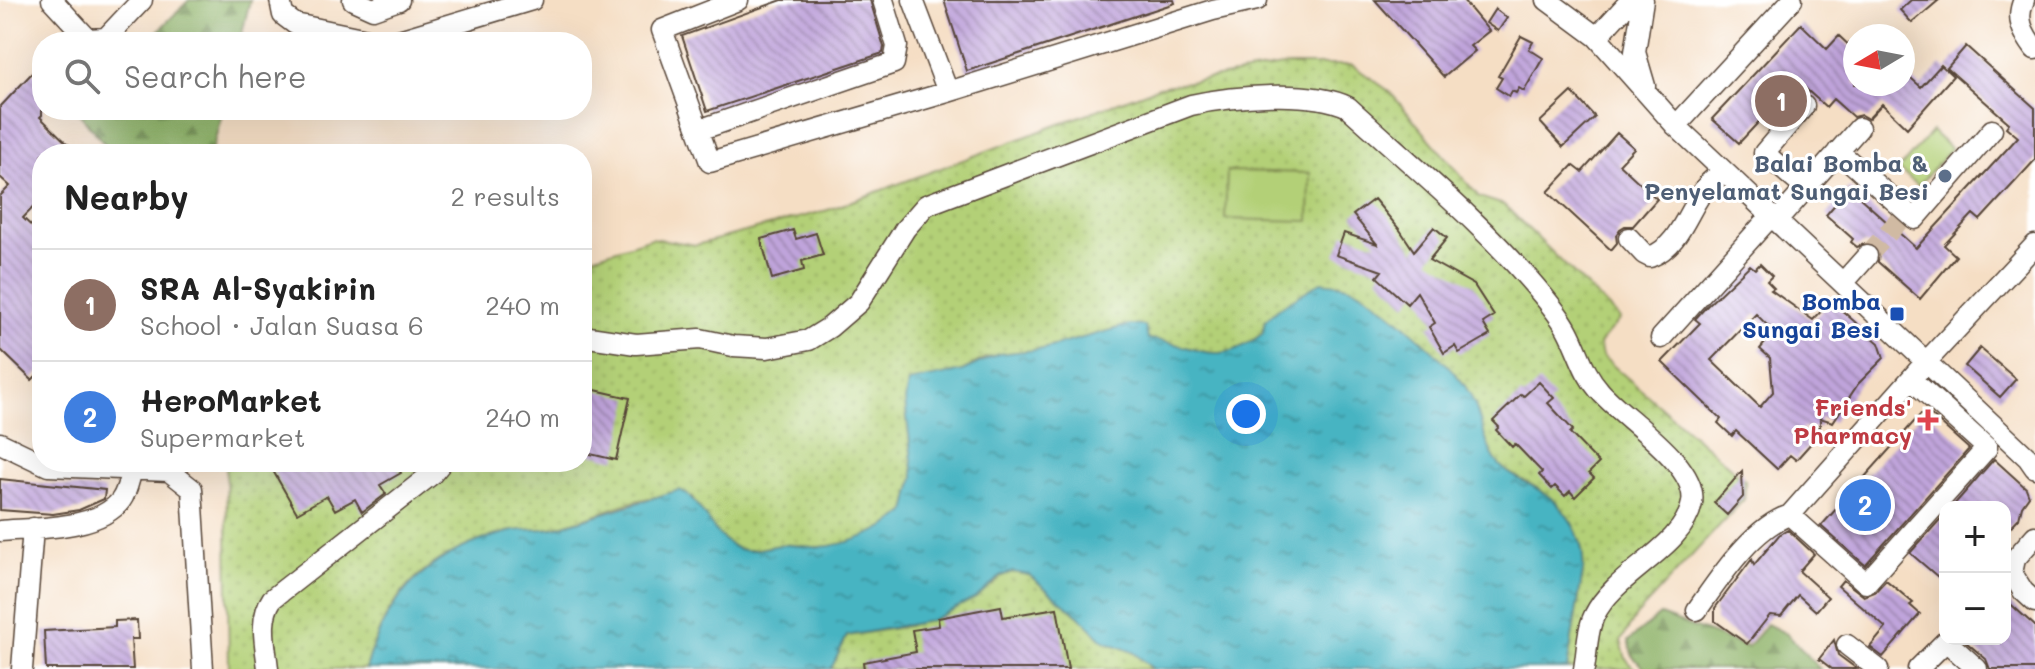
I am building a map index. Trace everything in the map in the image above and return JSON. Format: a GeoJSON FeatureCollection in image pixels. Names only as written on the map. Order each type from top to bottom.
{"type":"FeatureCollection","features":[{"type":"Feature","properties":{"kind":"street"},"geometry":{"type":"LineString","coordinates":[[52,0],[82,32]]}},
{"type":"Feature","properties":{"kind":"street"},"geometry":{"type":"LineString","coordinates":[[112,32],[142,0]]}},
{"type":"Feature","properties":{"kind":"street"},"geometry":{"type":"LineString","coordinates":[[280,0],[283,15],[295,24],[333,32]]}},
{"type":"Feature","properties":{"kind":"street"},"geometry":{"type":"LineString","coordinates":[[353,0],[373,9],[399,0]]}},
{"type":"Feature","properties":{"kind":"street"},"geometry":{"type":"LineString","coordinates":[[417,32],[478,8],[532,0]]}},
{"type":"Feature","properties":{"kind":"street"},"geometry":{"type":"LineString","coordinates":[[735,0],[662,30],[710,162],[1198,14],[1257,0]]}},
{"type":"Feature","properties":{"kind":"street"},"geometry":{"type":"LineString","coordinates":[[699,130],[894,63],[897,46],[883,0]]}},
{"type":"Feature","properties":{"kind":"street"},"geometry":{"type":"LineString","coordinates":[[913,0],[948,92]]}},
{"type":"Feature","properties":{"kind":"street"},"geometry":{"type":"LineString","coordinates":[[1547,0],[1597,37],[1676,126],[2033,462]]}},
{"type":"Feature","properties":{"kind":"street"},"geometry":{"type":"LineString","coordinates":[[1597,37],[1631,0]]}},
{"type":"Feature","properties":{"kind":"street"},"geometry":{"type":"LineString","coordinates":[[1643,0],[1635,52],[1647,94]]}},
{"type":"Feature","properties":{"kind":"street"},"geometry":{"type":"LineString","coordinates":[[1676,126],[1792,0]]}},
{"type":"Feature","properties":{"kind":"street"},"geometry":{"type":"LineString","coordinates":[[2024,0],[2019,13],[2020,23],[2035,49]]}},
{"type":"Feature","properties":{"kind":"street"},"geometry":{"type":"LineString","coordinates":[[592,337],[636,344],[700,339],[733,346],[767,348],[809,340],[859,302],[905,229],[926,205],[1191,105],[1235,98],[1302,97],[1335,101],[1348,107],[1472,220],[1529,279],[1569,332],[1582,366],[1596,387],[1688,478],[1692,489],[1687,517],[1677,532],[1626,575],[1604,600],[1593,618],[1584,669]]}},
{"type":"Feature","properties":{"kind":"street"},"geometry":{"type":"LineString","coordinates":[[1804,106],[1764,153],[1806,189]]}},
{"type":"Feature","properties":{"kind":"street"},"geometry":{"type":"LineString","coordinates":[[1661,338],[1806,189],[1859,128]]}},
{"type":"Feature","properties":{"kind":"street"},"geometry":{"type":"LineString","coordinates":[[1838,151],[1915,219],[1992,130]]}},
{"type":"Feature","properties":{"kind":"street"},"geometry":{"type":"LineString","coordinates":[[1629,238],[1650,257],[1665,249],[1684,225],[1707,185],[1723,171]]}},
{"type":"Feature","properties":{"kind":"street"},"geometry":{"type":"LineString","coordinates":[[1697,610],[1733,558],[1779,518],[1790,515],[2035,245]]}},
{"type":"Feature","properties":{"kind":"street"},"geometry":{"type":"LineString","coordinates":[[1843,283],[1867,256]]}},
{"type":"Feature","properties":{"kind":"street"},"geometry":{"type":"LineString","coordinates":[[1790,515],[1866,583],[1987,448],[1911,379]]}},
{"type":"Feature","properties":{"kind":"street"},"geometry":{"type":"LineString","coordinates":[[0,443],[32,458]]}},
{"type":"Feature","properties":{"kind":"street"},"geometry":{"type":"LineString","coordinates":[[0,531],[84,522],[102,514],[123,498],[131,472]]}},
{"type":"Feature","properties":{"kind":"street"},"geometry":{"type":"LineString","coordinates":[[170,472],[192,489],[203,669]]}},
{"type":"Feature","properties":{"kind":"street"},"geometry":{"type":"LineString","coordinates":[[268,669],[263,620],[272,599],[434,472]]}},
{"type":"Feature","properties":{"kind":"street"},"geometry":{"type":"LineString","coordinates":[[22,669],[33,528]]}},
{"type":"Feature","properties":{"kind":"street"},"geometry":{"type":"LineString","coordinates":[[2010,573],[2015,559],[2035,536]]}},
{"type":"Feature","properties":{"kind":"street"},"geometry":{"type":"LineString","coordinates":[[2011,578],[2035,582]]}},
{"type":"Feature","properties":{"kind":"street"},"geometry":{"type":"LineString","coordinates":[[2011,580],[2035,602]]}},
{"type":"Feature","properties":{"kind":"street"},"geometry":{"type":"LineString","coordinates":[[1847,645],[1878,669]]}},
{"type":"Feature","properties":{"kind":"street"},"geometry":{"type":"LineString","coordinates":[[1918,669],[1942,645]]}},
{"type":"Feature","properties":{"kind":"street"},"geometry":{"type":"LineString","coordinates":[[1952,645],[1977,669]]}},
{"type":"Feature","properties":{"kind":"green space"},"geometry":{"type":"Polygon","coordinates":[[[189,0],[250,0],[242,32],[157,32],[189,0]]]}},
{"type":"Feature","properties":{"kind":"green space"},"geometry":{"type":"Polygon","coordinates":[[[1288,65],[1352,65],[1389,91],[1479,197],[1504,205],[1620,319],[1599,344],[1602,356],[1745,480],[1744,499],[1636,616],[1621,641],[1626,659],[1635,669],[1567,669],[1583,571],[1581,547],[1573,525],[1550,498],[1509,473],[1495,459],[1469,395],[1458,377],[1395,317],[1368,297],[1338,283],[1265,321],[1263,333],[1232,351],[1206,352],[1147,339],[1146,334],[1129,325],[1043,349],[985,358],[962,371],[947,375],[905,401],[914,477],[906,512],[887,526],[863,537],[826,547],[777,545],[742,550],[719,535],[692,497],[649,498],[549,528],[507,532],[455,551],[415,579],[399,596],[375,641],[366,669],[229,669],[226,472],[592,472],[592,257],[652,238],[696,245],[828,210],[1159,87],[1288,65]]]}},
{"type":"Feature","properties":{"kind":"green space"},"geometry":{"type":"Polygon","coordinates":[[[85,120],[220,120],[214,144],[105,144],[85,120]]]}},
{"type":"Feature","properties":{"kind":"green space"},"geometry":{"type":"Polygon","coordinates":[[[1932,131],[1951,149],[1918,186],[1899,169],[1932,131]]]}},
{"type":"Feature","properties":{"kind":"green space"},"geometry":{"type":"Polygon","coordinates":[[[1227,171],[1310,173],[1309,221],[1225,219],[1227,171]]]}},
{"type":"Feature","properties":{"kind":"green space"},"geometry":{"type":"Polygon","coordinates":[[[1012,572],[1029,575],[1104,641],[1133,652],[1153,669],[831,669],[847,636],[908,626],[1012,572]]]}},
{"type":"Feature","properties":{"kind":"green space"},"geometry":{"type":"Polygon","coordinates":[[[1660,615],[1747,647],[1767,624],[1787,634],[1820,669],[1645,669],[1633,657],[1628,641],[1660,615]]]}},
{"type":"Feature","properties":{"kind":"water"},"geometry":{"type":"Polygon","coordinates":[[[1321,282],[1343,285],[1368,296],[1430,348],[1465,386],[1490,451],[1499,464],[1555,502],[1571,522],[1581,545],[1583,571],[1567,669],[1153,669],[1133,652],[1104,641],[1029,575],[1012,572],[1001,576],[976,598],[930,621],[847,636],[831,669],[366,669],[386,618],[416,579],[435,563],[482,540],[515,531],[558,527],[679,490],[693,500],[726,542],[740,549],[788,545],[820,547],[854,540],[877,531],[906,512],[914,477],[905,401],[908,382],[962,371],[998,354],[1043,349],[1129,325],[1145,326],[1148,339],[1207,352],[1232,351],[1263,333],[1265,321],[1277,309],[1321,282]]]}},
{"type":"Feature","properties":{"kind":"building"},"geometry":{"type":"Polygon","coordinates":[[[782,0],[870,0],[884,47],[883,53],[707,111],[682,36],[782,0]]]}},
{"type":"Feature","properties":{"kind":"building"},"geometry":{"type":"Polygon","coordinates":[[[944,0],[1174,0],[1175,3],[967,71],[944,0]]]}},
{"type":"Feature","properties":{"kind":"building"},"geometry":{"type":"Polygon","coordinates":[[[1375,0],[1463,0],[1489,31],[1470,46],[1475,51],[1444,77],[1375,0]]]}},
{"type":"Feature","properties":{"kind":"building"},"geometry":{"type":"Polygon","coordinates":[[[1911,0],[1939,0],[1912,23],[1900,10],[1911,0]]]}},
{"type":"Feature","properties":{"kind":"building"},"geometry":{"type":"Polygon","coordinates":[[[1495,9],[1507,18],[1498,31],[1486,23],[1495,9]]]}},
{"type":"Feature","properties":{"kind":"building"},"geometry":{"type":"Polygon","coordinates":[[[1801,24],[1827,49],[1839,36],[1843,40],[1843,96],[1915,96],[1915,82],[1921,87],[1941,65],[1953,76],[1907,128],[1882,104],[1868,119],[1861,115],[1853,117],[1833,99],[1826,107],[1797,81],[1739,143],[1712,119],[1801,24]]]}},
{"type":"Feature","properties":{"kind":"building"},"geometry":{"type":"Polygon","coordinates":[[[1521,36],[1533,42],[1529,49],[1543,58],[1524,91],[1519,88],[1509,96],[1496,88],[1502,78],[1498,76],[1521,36]]]}},
{"type":"Feature","properties":{"kind":"building"},"geometry":{"type":"Polygon","coordinates":[[[1966,46],[2035,108],[2035,160],[1980,220],[1973,214],[1944,245],[1956,256],[1920,299],[1878,262],[1879,253],[1875,246],[1864,244],[1857,247],[1851,242],[1853,239],[1826,215],[1849,188],[1916,248],[2018,137],[2006,127],[2009,123],[1947,68],[1966,46]]]}},
{"type":"Feature","properties":{"kind":"building"},"geometry":{"type":"Polygon","coordinates":[[[32,73],[32,120],[43,120],[68,144],[32,144],[32,209],[23,218],[32,227],[32,380],[0,349],[0,196],[10,186],[0,177],[0,107],[32,73]]]}},
{"type":"Feature","properties":{"kind":"building"},"geometry":{"type":"Polygon","coordinates":[[[1572,92],[1595,117],[1563,147],[1540,122],[1572,92]]]}},
{"type":"Feature","properties":{"kind":"building"},"geometry":{"type":"Polygon","coordinates":[[[1617,133],[1634,148],[1619,164],[1657,199],[1633,226],[1620,229],[1616,235],[1617,243],[1611,250],[1548,192],[1573,165],[1582,172],[1617,133]]]}},
{"type":"Feature","properties":{"kind":"building"},"geometry":{"type":"Polygon","coordinates":[[[1374,199],[1414,251],[1434,227],[1447,238],[1429,260],[1474,285],[1494,316],[1483,323],[1490,335],[1459,353],[1455,346],[1444,353],[1429,327],[1435,323],[1417,292],[1407,304],[1377,277],[1382,271],[1336,255],[1344,233],[1377,244],[1353,215],[1374,199]]]}},
{"type":"Feature","properties":{"kind":"building"},"geometry":{"type":"Polygon","coordinates":[[[793,230],[796,239],[816,233],[823,255],[802,261],[804,270],[772,279],[761,239],[793,230]]]}},
{"type":"Feature","properties":{"kind":"building"},"geometry":{"type":"Polygon","coordinates":[[[1760,264],[1772,276],[1767,281],[1774,288],[1771,290],[1813,320],[1831,301],[1879,343],[1884,358],[1858,384],[1833,422],[1820,418],[1820,427],[1801,429],[1813,441],[1796,460],[1790,455],[1777,469],[1736,431],[1732,436],[1718,423],[1721,419],[1662,362],[1700,323],[1695,319],[1707,306],[1750,265],[1755,269],[1760,264]],[[1756,314],[1711,360],[1760,407],[1773,392],[1770,358],[1760,349],[1774,332],[1756,314]]]}},
{"type":"Feature","properties":{"kind":"building"},"geometry":{"type":"Polygon","coordinates":[[[1980,348],[2016,379],[2000,397],[1965,366],[1980,348]]]}},
{"type":"Feature","properties":{"kind":"building"},"geometry":{"type":"Polygon","coordinates":[[[1539,382],[1554,398],[1548,403],[1573,430],[1570,433],[1599,463],[1589,473],[1594,478],[1575,497],[1570,491],[1565,496],[1555,486],[1552,489],[1539,475],[1542,472],[1515,444],[1512,447],[1496,430],[1499,427],[1493,421],[1521,394],[1524,396],[1539,382]]]}},
{"type":"Feature","properties":{"kind":"building"},"geometry":{"type":"Polygon","coordinates":[[[592,389],[630,398],[616,460],[592,454],[592,389]]]}},
{"type":"Feature","properties":{"kind":"building"},"geometry":{"type":"Polygon","coordinates":[[[1921,414],[1930,414],[1969,449],[1865,565],[1821,526],[1921,414]]]}},
{"type":"Feature","properties":{"kind":"building"},"geometry":{"type":"Polygon","coordinates":[[[1994,459],[2026,488],[2029,496],[2019,518],[2011,527],[2011,501],[1957,501],[1994,459]]]}},
{"type":"Feature","properties":{"kind":"building"},"geometry":{"type":"Polygon","coordinates":[[[1742,471],[1743,497],[1727,515],[1714,503],[1742,471]]]}},
{"type":"Feature","properties":{"kind":"building"},"geometry":{"type":"Polygon","coordinates":[[[274,472],[401,473],[380,485],[386,494],[362,512],[355,499],[335,510],[327,496],[297,513],[274,472]]]}},
{"type":"Feature","properties":{"kind":"building"},"geometry":{"type":"Polygon","coordinates":[[[0,479],[105,490],[104,499],[79,510],[53,514],[0,510],[0,479]]]}},
{"type":"Feature","properties":{"kind":"building"},"geometry":{"type":"Polygon","coordinates":[[[1939,521],[1939,578],[1910,553],[1939,521]]]}},
{"type":"Feature","properties":{"kind":"building"},"geometry":{"type":"Polygon","coordinates":[[[1788,530],[1814,554],[1799,571],[1828,597],[1816,611],[1798,595],[1781,616],[1770,615],[1747,644],[1715,621],[1715,608],[1752,559],[1754,565],[1779,535],[1788,530]]]}},
{"type":"Feature","properties":{"kind":"building"},"geometry":{"type":"Polygon","coordinates":[[[1843,580],[1864,596],[1875,592],[1886,580],[1913,603],[1910,605],[1920,614],[1883,657],[1870,647],[1886,628],[1838,586],[1843,580]]]}},
{"type":"Feature","properties":{"kind":"building"},"geometry":{"type":"Polygon","coordinates":[[[2011,604],[2035,626],[2035,669],[1990,669],[1986,659],[1970,645],[2011,645],[2011,604]]]}},
{"type":"Feature","properties":{"kind":"building"},"geometry":{"type":"Polygon","coordinates":[[[1001,606],[1003,617],[1057,608],[1068,669],[864,669],[863,662],[916,652],[912,630],[939,626],[938,618],[1001,606]]]}},
{"type":"Feature","properties":{"kind":"building"},"geometry":{"type":"Polygon","coordinates":[[[137,620],[138,639],[131,639],[133,669],[46,669],[44,631],[115,627],[115,621],[137,620]]]}},
{"type":"Feature","properties":{"kind":"building"},"geometry":{"type":"Polygon","coordinates":[[[1834,640],[1838,655],[1857,669],[1832,669],[1819,659],[1834,640]]]}},
{"type":"Feature","properties":{"kind":"tunnel"},"geometry":{"type":"LineString","coordinates":[[1867,256],[1907,212]]}},
{"type":"Feature","properties":{"kind":"place","name":"SRA Al-Syakirin"},"geometry":{"type":"Point","coordinates":[1781,101]}},
{"type":"Feature","properties":{"kind":"place","name":"Balai Bomba & Penyelamat Sungai Besi"},"geometry":{"type":"Point","coordinates":[1945,176]}},
{"type":"Feature","properties":{"kind":"place","name":"Bomba Sungai Besi"},"geometry":{"type":"Point","coordinates":[1897,314]}},
{"type":"Feature","properties":{"kind":"place","name":"Friends' Pharmacy"},"geometry":{"type":"Point","coordinates":[1928,420]}},
{"type":"Feature","properties":{"kind":"place","name":"HeroMarket"},"geometry":{"type":"Point","coordinates":[1865,505]}}]}
